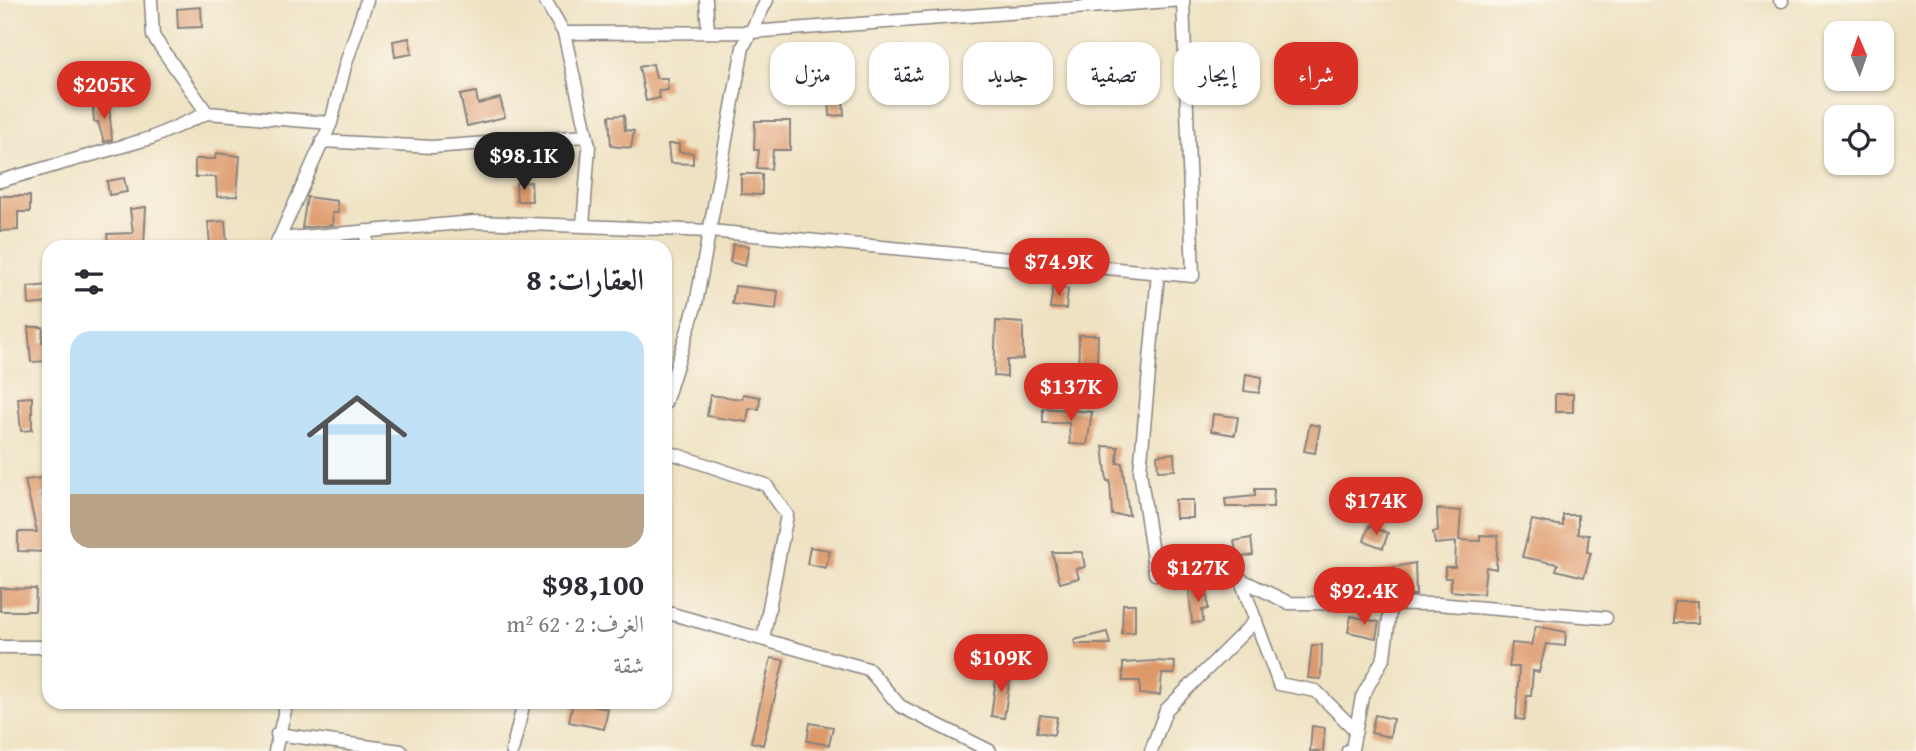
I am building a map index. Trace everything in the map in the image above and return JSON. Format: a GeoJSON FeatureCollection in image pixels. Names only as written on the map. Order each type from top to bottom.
{"type":"FeatureCollection","features":[{"type":"Feature","properties":{"kind":"street"},"geometry":{"type":"LineString","coordinates":[[151,0],[153,36],[207,113]]}},
{"type":"Feature","properties":{"kind":"street"},"geometry":{"type":"LineString","coordinates":[[277,240],[331,123],[345,66],[367,0]]}},
{"type":"Feature","properties":{"kind":"street"},"geometry":{"type":"LineString","coordinates":[[545,0],[564,33],[589,146],[583,226]]}},
{"type":"Feature","properties":{"kind":"street"},"geometry":{"type":"LineString","coordinates":[[705,0],[708,32]]}},
{"type":"Feature","properties":{"kind":"street"},"geometry":{"type":"LineString","coordinates":[[672,381],[696,304],[743,47],[768,0]]}},
{"type":"Feature","properties":{"kind":"street"},"geometry":{"type":"LineString","coordinates":[[301,240],[474,222],[710,231],[1193,276],[1183,0],[751,32],[564,33]]}},
{"type":"Feature","properties":{"kind":"street"},"geometry":{"type":"LineString","coordinates":[[0,181],[151,138],[207,113],[331,123]]}},
{"type":"Feature","properties":{"kind":"street"},"geometry":{"type":"LineString","coordinates":[[323,141],[432,147],[586,136]]}},
{"type":"Feature","properties":{"kind":"street"},"geometry":{"type":"LineString","coordinates":[[366,232],[367,240]]}},
{"type":"Feature","properties":{"kind":"street"},"geometry":{"type":"LineString","coordinates":[[1158,273],[1140,471],[1155,574],[1207,564],[1289,603],[1391,602],[1606,618]]}},
{"type":"Feature","properties":{"kind":"street"},"geometry":{"type":"LineString","coordinates":[[672,453],[766,485],[788,515],[763,639]]}},
{"type":"Feature","properties":{"kind":"street"},"geometry":{"type":"LineString","coordinates":[[1241,581],[1279,684],[1316,691],[1356,730]]}},
{"type":"Feature","properties":{"kind":"street"},"geometry":{"type":"LineString","coordinates":[[1350,750],[1362,697],[1384,657],[1391,602]]}},
{"type":"Feature","properties":{"kind":"street"},"geometry":{"type":"LineString","coordinates":[[672,614],[868,669],[900,706],[990,751]]}},
{"type":"Feature","properties":{"kind":"street"},"geometry":{"type":"LineString","coordinates":[[1151,751],[1166,710],[1256,620]]}},
{"type":"Feature","properties":{"kind":"street"},"geometry":{"type":"LineString","coordinates":[[0,647],[42,647]]}},
{"type":"Feature","properties":{"kind":"street"},"geometry":{"type":"LineString","coordinates":[[275,751],[276,734],[285,709]]}},
{"type":"Feature","properties":{"kind":"street"},"geometry":{"type":"LineString","coordinates":[[512,751],[522,709]]}},
{"type":"Feature","properties":{"kind":"street"},"geometry":{"type":"LineString","coordinates":[[276,734],[401,751]]}},
{"type":"Feature","properties":{"kind":"building"},"geometry":{"type":"Polygon","coordinates":[[[201,7],[202,27],[178,28],[177,9],[201,7]]]}},
{"type":"Feature","properties":{"kind":"building"},"geometry":{"type":"Polygon","coordinates":[[[409,38],[412,54],[395,57],[393,41],[409,38]]]}},
{"type":"Feature","properties":{"kind":"building"},"geometry":{"type":"Polygon","coordinates":[[[653,64],[656,78],[667,78],[668,90],[658,91],[660,98],[646,101],[639,67],[653,64]]]}},
{"type":"Feature","properties":{"kind":"building"},"geometry":{"type":"Polygon","coordinates":[[[476,92],[478,104],[500,98],[505,117],[467,126],[460,95],[476,92]]]}},
{"type":"Feature","properties":{"kind":"building"},"geometry":{"type":"Polygon","coordinates":[[[109,105],[112,140],[104,142],[98,122],[94,122],[93,107],[109,105]]]}},
{"type":"Feature","properties":{"kind":"building"},"geometry":{"type":"Polygon","coordinates":[[[829,105],[844,105],[844,115],[830,116],[829,105]]]}},
{"type":"Feature","properties":{"kind":"building"},"geometry":{"type":"Polygon","coordinates":[[[624,115],[625,130],[634,131],[631,148],[611,146],[609,116],[624,115]]]}},
{"type":"Feature","properties":{"kind":"building"},"geometry":{"type":"Polygon","coordinates":[[[755,121],[790,121],[790,150],[773,150],[771,169],[757,168],[759,150],[754,150],[755,121]]]}},
{"type":"Feature","properties":{"kind":"building"},"geometry":{"type":"Polygon","coordinates":[[[668,144],[679,144],[679,152],[693,153],[693,164],[670,163],[668,144]]]}},
{"type":"Feature","properties":{"kind":"building"},"geometry":{"type":"Polygon","coordinates":[[[216,153],[240,156],[237,196],[217,197],[216,177],[195,177],[195,159],[215,159],[216,153]]]}},
{"type":"Feature","properties":{"kind":"building"},"geometry":{"type":"Polygon","coordinates":[[[741,174],[762,174],[762,195],[741,194],[741,174]]]}},
{"type":"Feature","properties":{"kind":"building"},"geometry":{"type":"Polygon","coordinates":[[[124,178],[127,192],[109,195],[107,181],[124,178]]]}},
{"type":"Feature","properties":{"kind":"building"},"geometry":{"type":"Polygon","coordinates":[[[531,182],[532,201],[517,201],[516,183],[531,182]]]}},
{"type":"Feature","properties":{"kind":"building"},"geometry":{"type":"Polygon","coordinates":[[[0,196],[30,196],[30,212],[18,212],[18,230],[0,231],[0,196]]]}},
{"type":"Feature","properties":{"kind":"building"},"geometry":{"type":"Polygon","coordinates":[[[307,197],[337,201],[338,213],[332,213],[333,225],[302,228],[307,197]]]}},
{"type":"Feature","properties":{"kind":"building"},"geometry":{"type":"Polygon","coordinates":[[[146,207],[144,240],[108,240],[107,234],[133,233],[130,209],[146,207]]]}},
{"type":"Feature","properties":{"kind":"building"},"geometry":{"type":"Polygon","coordinates":[[[225,221],[227,240],[210,240],[208,222],[225,221]]]}},
{"type":"Feature","properties":{"kind":"building"},"geometry":{"type":"Polygon","coordinates":[[[733,244],[749,246],[745,266],[730,262],[733,244]]]}},
{"type":"Feature","properties":{"kind":"building"},"geometry":{"type":"Polygon","coordinates":[[[42,286],[42,304],[29,305],[28,287],[42,286]]]}},
{"type":"Feature","properties":{"kind":"building"},"geometry":{"type":"Polygon","coordinates":[[[735,286],[778,291],[776,309],[732,304],[735,286]]]}},
{"type":"Feature","properties":{"kind":"building"},"geometry":{"type":"Polygon","coordinates":[[[1053,287],[1068,289],[1066,309],[1050,308],[1053,287]]]}},
{"type":"Feature","properties":{"kind":"building"},"geometry":{"type":"Polygon","coordinates":[[[996,321],[1023,323],[1023,359],[1007,360],[1007,377],[994,376],[996,321]]]}},
{"type":"Feature","properties":{"kind":"building"},"geometry":{"type":"Polygon","coordinates":[[[28,327],[42,327],[42,361],[31,362],[28,327]]]}},
{"type":"Feature","properties":{"kind":"building"},"geometry":{"type":"Polygon","coordinates":[[[1079,335],[1098,335],[1097,365],[1091,364],[1085,400],[1078,399],[1079,335]]]}},
{"type":"Feature","properties":{"kind":"building"},"geometry":{"type":"Polygon","coordinates":[[[1246,374],[1262,377],[1259,393],[1244,391],[1246,374]]]}},
{"type":"Feature","properties":{"kind":"building"},"geometry":{"type":"Polygon","coordinates":[[[743,394],[760,397],[759,409],[749,408],[747,422],[707,416],[710,395],[742,399],[743,394]]]}},
{"type":"Feature","properties":{"kind":"building"},"geometry":{"type":"Polygon","coordinates":[[[1555,394],[1573,394],[1573,412],[1555,412],[1555,394]]]}},
{"type":"Feature","properties":{"kind":"building"},"geometry":{"type":"Polygon","coordinates":[[[32,397],[32,430],[21,431],[18,398],[32,397]]]}},
{"type":"Feature","properties":{"kind":"building"},"geometry":{"type":"Polygon","coordinates":[[[1043,408],[1092,412],[1087,445],[1070,444],[1069,423],[1043,423],[1043,408]]]}},
{"type":"Feature","properties":{"kind":"building"},"geometry":{"type":"Polygon","coordinates":[[[1213,414],[1238,417],[1235,435],[1211,431],[1213,414]]]}},
{"type":"Feature","properties":{"kind":"building"},"geometry":{"type":"Polygon","coordinates":[[[1310,424],[1320,426],[1315,453],[1304,451],[1310,424]]]}},
{"type":"Feature","properties":{"kind":"building"},"geometry":{"type":"Polygon","coordinates":[[[1103,446],[1118,447],[1117,463],[1122,463],[1129,515],[1112,515],[1110,481],[1107,481],[1103,446]]]}},
{"type":"Feature","properties":{"kind":"building"},"geometry":{"type":"Polygon","coordinates":[[[1174,453],[1175,470],[1158,471],[1157,455],[1174,453]]]}},
{"type":"Feature","properties":{"kind":"building"},"geometry":{"type":"Polygon","coordinates":[[[42,478],[42,552],[18,551],[18,532],[37,532],[25,480],[42,478]]]}},
{"type":"Feature","properties":{"kind":"building"},"geometry":{"type":"Polygon","coordinates":[[[1255,489],[1274,489],[1273,507],[1226,507],[1225,499],[1255,496],[1255,489]]]}},
{"type":"Feature","properties":{"kind":"building"},"geometry":{"type":"Polygon","coordinates":[[[1175,500],[1193,500],[1193,518],[1176,518],[1175,500]]]}},
{"type":"Feature","properties":{"kind":"building"},"geometry":{"type":"Polygon","coordinates":[[[1437,509],[1461,511],[1459,540],[1480,541],[1480,535],[1498,536],[1496,569],[1486,567],[1483,594],[1451,591],[1451,578],[1445,578],[1445,567],[1455,567],[1456,542],[1435,544],[1433,532],[1438,531],[1437,509]]]}},
{"type":"Feature","properties":{"kind":"building"},"geometry":{"type":"Polygon","coordinates":[[[1563,515],[1578,515],[1578,534],[1589,535],[1587,552],[1591,553],[1584,577],[1556,570],[1558,564],[1522,557],[1532,520],[1563,526],[1563,515]]]}},
{"type":"Feature","properties":{"kind":"building"},"geometry":{"type":"Polygon","coordinates":[[[1369,526],[1388,533],[1383,548],[1364,541],[1369,526]]]}},
{"type":"Feature","properties":{"kind":"building"},"geometry":{"type":"Polygon","coordinates":[[[1251,538],[1253,555],[1237,558],[1234,541],[1251,538]]]}},
{"type":"Feature","properties":{"kind":"building"},"geometry":{"type":"Polygon","coordinates":[[[810,547],[830,550],[826,568],[807,564],[810,547]]]}},
{"type":"Feature","properties":{"kind":"building"},"geometry":{"type":"Polygon","coordinates":[[[1052,552],[1082,552],[1085,567],[1076,569],[1079,578],[1060,583],[1052,552]]]}},
{"type":"Feature","properties":{"kind":"building"},"geometry":{"type":"Polygon","coordinates":[[[1415,563],[1416,595],[1401,595],[1400,582],[1375,585],[1374,571],[1415,563]]]}},
{"type":"Feature","properties":{"kind":"building"},"geometry":{"type":"Polygon","coordinates":[[[0,588],[36,589],[35,611],[0,611],[0,588]]]}},
{"type":"Feature","properties":{"kind":"building"},"geometry":{"type":"Polygon","coordinates":[[[1207,589],[1208,609],[1202,610],[1203,622],[1192,623],[1189,590],[1207,589]]]}},
{"type":"Feature","properties":{"kind":"building"},"geometry":{"type":"Polygon","coordinates":[[[1674,601],[1698,601],[1698,623],[1674,623],[1674,601]]]}},
{"type":"Feature","properties":{"kind":"building"},"geometry":{"type":"Polygon","coordinates":[[[1123,604],[1135,604],[1135,632],[1122,633],[1123,604]]]}},
{"type":"Feature","properties":{"kind":"building"},"geometry":{"type":"Polygon","coordinates":[[[1351,616],[1379,622],[1376,638],[1348,632],[1351,616]]]}},
{"type":"Feature","properties":{"kind":"building"},"geometry":{"type":"Polygon","coordinates":[[[1536,626],[1566,632],[1565,646],[1546,644],[1539,672],[1533,671],[1531,696],[1527,696],[1524,720],[1516,719],[1519,667],[1509,667],[1512,643],[1531,645],[1536,626]]]}},
{"type":"Feature","properties":{"kind":"building"},"geometry":{"type":"Polygon","coordinates":[[[1107,632],[1110,644],[1075,644],[1074,640],[1107,632]]]}},
{"type":"Feature","properties":{"kind":"building"},"geometry":{"type":"Polygon","coordinates":[[[1312,645],[1322,645],[1321,679],[1308,678],[1312,645]]]}},
{"type":"Feature","properties":{"kind":"building"},"geometry":{"type":"Polygon","coordinates":[[[771,658],[784,660],[763,745],[751,742],[771,658]]]}},
{"type":"Feature","properties":{"kind":"building"},"geometry":{"type":"Polygon","coordinates":[[[1175,662],[1174,674],[1162,674],[1160,695],[1140,694],[1140,681],[1123,681],[1123,663],[1175,662]]]}},
{"type":"Feature","properties":{"kind":"building"},"geometry":{"type":"Polygon","coordinates":[[[997,671],[1011,673],[1004,718],[991,716],[997,671]]]}},
{"type":"Feature","properties":{"kind":"building"},"geometry":{"type":"Polygon","coordinates":[[[572,709],[608,709],[604,729],[569,722],[572,709]]]}},
{"type":"Feature","properties":{"kind":"building"},"geometry":{"type":"Polygon","coordinates":[[[1040,715],[1057,717],[1054,735],[1037,732],[1040,715]]]}},
{"type":"Feature","properties":{"kind":"building"},"geometry":{"type":"Polygon","coordinates":[[[1375,715],[1393,719],[1390,737],[1371,733],[1375,715]]]}},
{"type":"Feature","properties":{"kind":"building"},"geometry":{"type":"Polygon","coordinates":[[[810,723],[833,727],[829,745],[807,741],[810,723]]]}},
{"type":"Feature","properties":{"kind":"building"},"geometry":{"type":"Polygon","coordinates":[[[1312,726],[1325,728],[1323,751],[1310,751],[1312,726]]]}}]}
